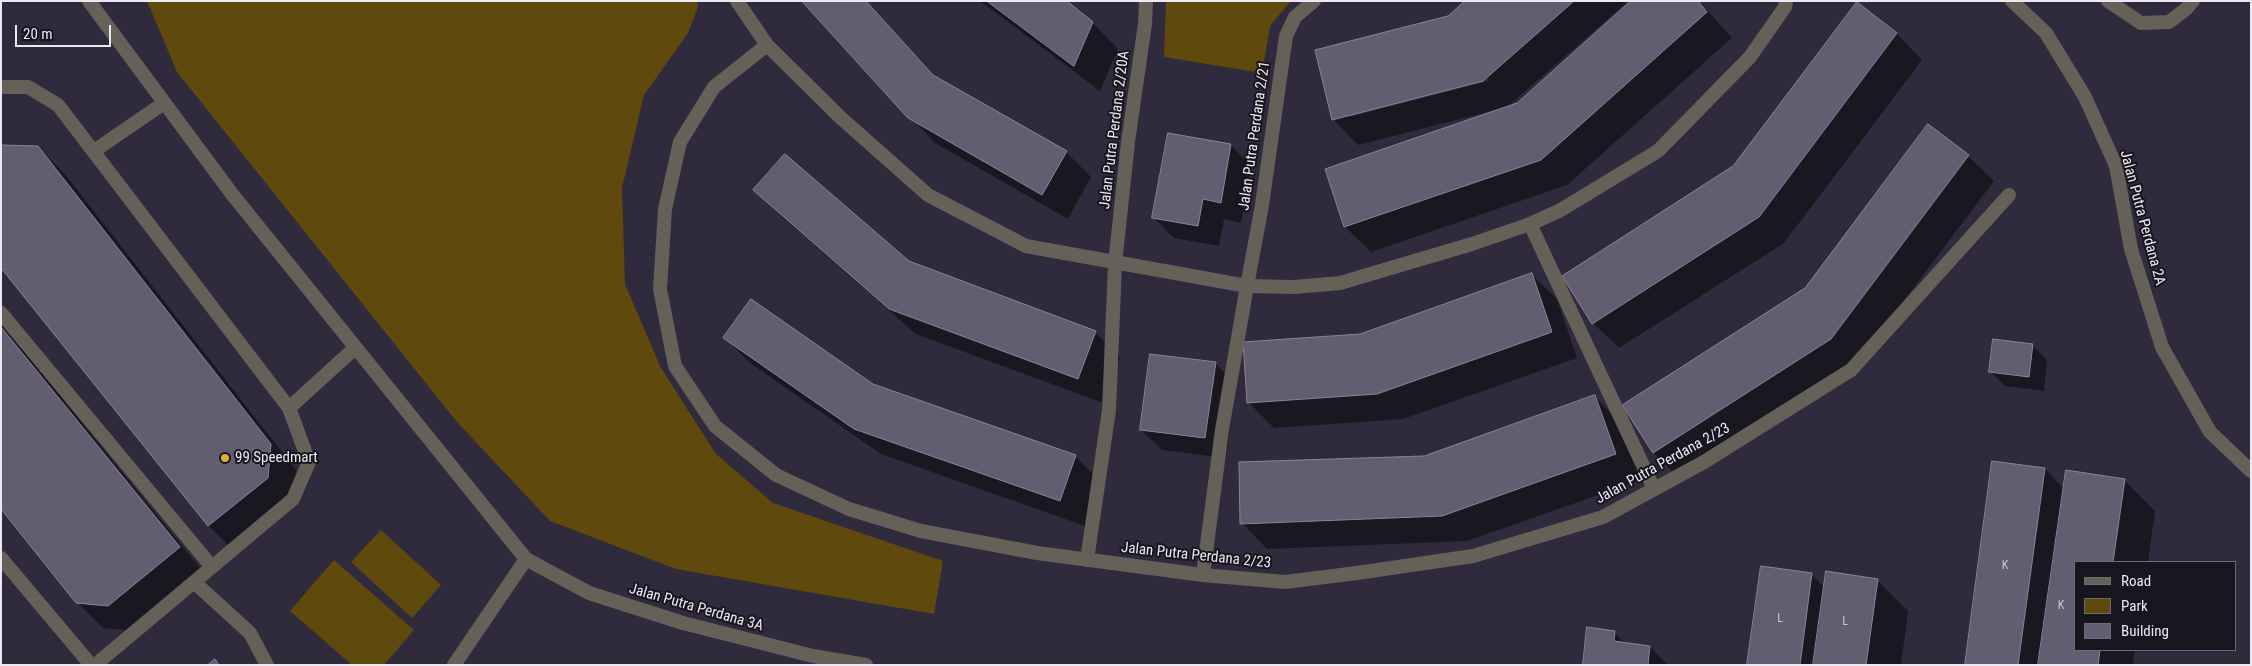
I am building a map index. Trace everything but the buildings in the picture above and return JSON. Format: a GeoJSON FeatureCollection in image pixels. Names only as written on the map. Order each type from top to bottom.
{"type":"FeatureCollection","features":[{"type":"Feature","properties":{"kind":"street"},"geometry":{"type":"LineString","coordinates":[[89,1],[232,194],[526,559],[454,665]]}},
{"type":"Feature","properties":{"kind":"street"},"geometry":{"type":"LineString","coordinates":[[738,1],[767,45],[841,118],[928,195],[1026,246],[1115,264],[1247,286],[1294,287],[1340,283],[1472,244],[1530,224],[1559,211],[1658,151],[1750,57],[1785,7],[1786,1]]}},
{"type":"Feature","properties":{"kind":"street","name":"Jalan Putra Perdana 2/20A"},"geometry":{"type":"LineString","coordinates":[[1087,560],[1109,410],[1115,264],[1128,142],[1145,24],[1146,1]]}},
{"type":"Feature","properties":{"kind":"street","name":"Jalan Putra Perdana 2/21"},"geometry":{"type":"LineString","coordinates":[[1203,575],[1222,430],[1262,205],[1286,36],[1295,17],[1314,1]]}},
{"type":"Feature","properties":{"kind":"street","name":"Jalan Putra Perdana 2A"},"geometry":{"type":"LineString","coordinates":[[2012,1],[2046,33],[2085,97],[2116,166],[2131,249],[2162,347],[2210,432],[2251,471]]}},
{"type":"Feature","properties":{"kind":"street"},"geometry":{"type":"LineString","coordinates":[[2108,1],[2141,23],[2169,22],[2186,9],[2192,1]]}},
{"type":"Feature","properties":{"kind":"street","name":"Jalan Putra Perdana 2/23"},"geometry":{"type":"LineString","coordinates":[[767,45],[714,87],[680,142],[665,209],[660,288],[675,366],[715,426],[776,475],[849,509],[921,531],[1087,560],[1203,575],[1285,582],[1472,556],[1603,517],[1704,462],[1851,370],[2009,195]]}},
{"type":"Feature","properties":{"kind":"street"},"geometry":{"type":"LineString","coordinates":[[1,87],[28,87],[58,105],[289,408],[309,462],[293,499],[96,665]]}},
{"type":"Feature","properties":{"kind":"street"},"geometry":{"type":"LineString","coordinates":[[94,151],[164,103]]}},
{"type":"Feature","properties":{"kind":"street"},"geometry":{"type":"LineString","coordinates":[[1530,224],[1654,489]]}},
{"type":"Feature","properties":{"kind":"street"},"geometry":{"type":"LineString","coordinates":[[1,313],[212,567]]}},
{"type":"Feature","properties":{"kind":"street"},"geometry":{"type":"LineString","coordinates":[[289,408],[356,348]]}},
{"type":"Feature","properties":{"kind":"street"},"geometry":{"type":"LineString","coordinates":[[1,558],[91,665]]}},
{"type":"Feature","properties":{"kind":"street","name":"Jalan Putra Perdana 3A"},"geometry":{"type":"LineString","coordinates":[[526,559],[588,593],[683,623],[813,656],[866,665]]}},
{"type":"Feature","properties":{"kind":"street"},"geometry":{"type":"LineString","coordinates":[[194,582],[250,633],[267,665]]}},
{"type":"Feature","properties":{"kind":"green space"},"geometry":{"type":"Polygon","coordinates":[[[147,1],[697,1],[698,7],[688,33],[644,95],[622,188],[625,284],[661,368],[716,454],[773,503],[943,561],[934,614],[676,569],[550,521],[457,422],[177,72],[147,1]]]}},
{"type":"Feature","properties":{"kind":"green space"},"geometry":{"type":"Polygon","coordinates":[[[1166,1],[1291,1],[1270,26],[1262,73],[1164,57],[1166,1]]]}},
{"type":"Feature","properties":{"kind":"green space"},"geometry":{"type":"Polygon","coordinates":[[[381,530],[441,585],[412,618],[351,562],[381,530]]]}},
{"type":"Feature","properties":{"kind":"green space"},"geometry":{"type":"Polygon","coordinates":[[[334,560],[414,630],[384,665],[352,665],[290,611],[334,560]]]}},
{"type":"Feature","properties":{"kind":"place","name":"99 Speedmart"},"geometry":{"type":"Point","coordinates":[225,458]}}]}
